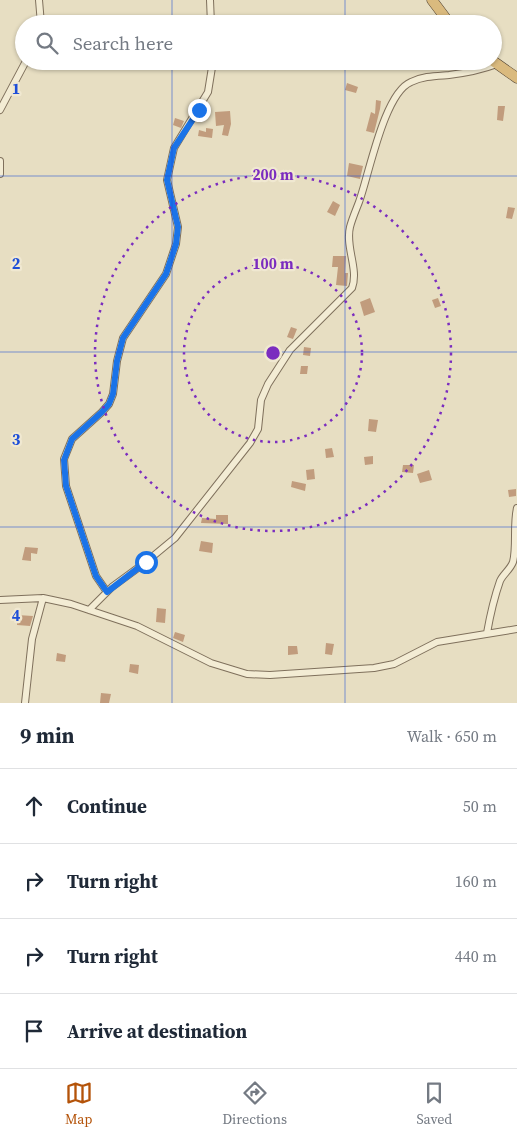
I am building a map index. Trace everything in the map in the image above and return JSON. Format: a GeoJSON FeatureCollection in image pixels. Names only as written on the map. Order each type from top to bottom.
{"type":"FeatureCollection","features":[{"type":"Feature","properties":{"kind":"highway"},"geometry":{"type":"LineString","coordinates":[[432,0],[443,15]]}},
{"type":"Feature","properties":{"kind":"highway"},"geometry":{"type":"LineString","coordinates":[[502,67],[516,75]]}},
{"type":"Feature","properties":{"kind":"street"},"geometry":{"type":"LineString","coordinates":[[40,0],[41,15]]}},
{"type":"Feature","properties":{"kind":"street"},"geometry":{"type":"LineString","coordinates":[[210,0],[211,15]]}},
{"type":"Feature","properties":{"kind":"street"},"geometry":{"type":"LineString","coordinates":[[0,110],[21,70]]}},
{"type":"Feature","properties":{"kind":"street"},"geometry":{"type":"LineString","coordinates":[[107,592],[96,576],[66,486],[64,460],[72,439],[109,404],[113,394],[117,361],[123,338],[166,274],[176,244],[178,227],[167,180],[174,148],[208,92],[212,70]]}},
{"type":"Feature","properties":{"kind":"street"},"geometry":{"type":"LineString","coordinates":[[90,610],[107,592],[175,538],[250,443],[258,429],[261,400],[268,384],[290,350],[352,288],[354,278],[348,241],[349,228],[360,201],[388,110],[395,97],[410,82],[477,70]]}},
{"type":"Feature","properties":{"kind":"street"},"geometry":{"type":"LineString","coordinates":[[0,160],[0,174]]}},
{"type":"Feature","properties":{"kind":"street"},"geometry":{"type":"LineString","coordinates":[[487,633],[500,579],[513,563],[515,553],[514,521],[517,508]]}},
{"type":"Feature","properties":{"kind":"street"},"geometry":{"type":"LineString","coordinates":[[0,600],[43,598],[71,604],[137,626],[211,663],[247,674],[270,675],[374,668],[394,664],[437,642],[517,629]]}},
{"type":"Feature","properties":{"kind":"street"},"geometry":{"type":"LineString","coordinates":[[25,703],[32,640],[43,598]]}},
{"type":"Feature","properties":{"kind":"building"},"geometry":{"type":"Polygon","coordinates":[[[347,83],[358,87],[356,93],[345,90],[347,83]]]}},
{"type":"Feature","properties":{"kind":"building"},"geometry":{"type":"Polygon","coordinates":[[[376,100],[381,101],[374,133],[366,131],[371,112],[375,114],[376,100]]]}},
{"type":"Feature","properties":{"kind":"building"},"geometry":{"type":"Polygon","coordinates":[[[498,106],[505,106],[503,121],[497,120],[498,106]]]}},
{"type":"Feature","properties":{"kind":"building"},"geometry":{"type":"Polygon","coordinates":[[[230,111],[231,124],[228,136],[222,135],[224,125],[216,126],[215,112],[230,111]]]}},
{"type":"Feature","properties":{"kind":"building"},"geometry":{"type":"Polygon","coordinates":[[[175,118],[184,121],[181,128],[173,125],[175,118]]]}},
{"type":"Feature","properties":{"kind":"building"},"geometry":{"type":"Polygon","coordinates":[[[206,128],[213,129],[212,138],[198,136],[199,130],[206,132],[206,128]]]}},
{"type":"Feature","properties":{"kind":"building"},"geometry":{"type":"Polygon","coordinates":[[[349,163],[363,166],[360,179],[347,176],[349,163]]]}},
{"type":"Feature","properties":{"kind":"building"},"geometry":{"type":"Polygon","coordinates":[[[333,201],[340,205],[335,216],[327,212],[333,201]]]}},
{"type":"Feature","properties":{"kind":"building"},"geometry":{"type":"Polygon","coordinates":[[[508,207],[515,208],[512,219],[506,218],[508,207]]]}},
{"type":"Feature","properties":{"kind":"building"},"geometry":{"type":"Polygon","coordinates":[[[333,256],[346,256],[345,273],[348,273],[347,286],[336,285],[338,267],[332,267],[333,256]]]}},
{"type":"Feature","properties":{"kind":"building"},"geometry":{"type":"Polygon","coordinates":[[[370,298],[375,312],[364,316],[360,302],[370,298]]]}},
{"type":"Feature","properties":{"kind":"building"},"geometry":{"type":"Polygon","coordinates":[[[438,298],[441,306],[435,308],[432,300],[438,298]]]}},
{"type":"Feature","properties":{"kind":"building"},"geometry":{"type":"Polygon","coordinates":[[[291,327],[297,329],[293,339],[287,337],[291,327]]]}},
{"type":"Feature","properties":{"kind":"building"},"geometry":{"type":"Polygon","coordinates":[[[304,347],[311,348],[310,356],[303,355],[304,347]]]}},
{"type":"Feature","properties":{"kind":"building"},"geometry":{"type":"Polygon","coordinates":[[[301,366],[308,366],[307,374],[300,374],[301,366]]]}},
{"type":"Feature","properties":{"kind":"building"},"geometry":{"type":"Polygon","coordinates":[[[369,419],[378,420],[376,432],[368,431],[369,419]]]}},
{"type":"Feature","properties":{"kind":"building"},"geometry":{"type":"Polygon","coordinates":[[[332,448],[334,457],[326,458],[325,449],[332,448]]]}},
{"type":"Feature","properties":{"kind":"building"},"geometry":{"type":"Polygon","coordinates":[[[373,456],[373,464],[365,465],[364,457],[373,456]]]}},
{"type":"Feature","properties":{"kind":"building"},"geometry":{"type":"Polygon","coordinates":[[[403,465],[414,465],[413,473],[402,472],[403,465]]]}},
{"type":"Feature","properties":{"kind":"building"},"geometry":{"type":"Polygon","coordinates":[[[314,469],[315,479],[307,480],[306,470],[314,469]]]}},
{"type":"Feature","properties":{"kind":"building"},"geometry":{"type":"Polygon","coordinates":[[[429,470],[432,480],[420,483],[417,474],[429,470]]]}},
{"type":"Feature","properties":{"kind":"building"},"geometry":{"type":"Polygon","coordinates":[[[292,481],[306,484],[305,491],[291,487],[292,481]]]}},
{"type":"Feature","properties":{"kind":"building"},"geometry":{"type":"Polygon","coordinates":[[[516,489],[516,496],[509,497],[508,490],[516,489]]]}},
{"type":"Feature","properties":{"kind":"building"},"geometry":{"type":"Polygon","coordinates":[[[216,515],[228,515],[228,524],[201,523],[202,518],[216,519],[216,515]]]}},
{"type":"Feature","properties":{"kind":"building"},"geometry":{"type":"Polygon","coordinates":[[[201,541],[213,543],[212,553],[199,551],[201,541]]]}},
{"type":"Feature","properties":{"kind":"building"},"geometry":{"type":"Polygon","coordinates":[[[25,547],[38,548],[37,554],[31,553],[31,561],[22,560],[25,547]]]}},
{"type":"Feature","properties":{"kind":"building"},"geometry":{"type":"Polygon","coordinates":[[[157,608],[166,609],[165,623],[156,622],[157,608]]]}},
{"type":"Feature","properties":{"kind":"building"},"geometry":{"type":"Polygon","coordinates":[[[17,615],[33,616],[30,626],[17,625],[17,615]]]}},
{"type":"Feature","properties":{"kind":"building"},"geometry":{"type":"Polygon","coordinates":[[[175,632],[185,635],[183,642],[173,638],[175,632]]]}},
{"type":"Feature","properties":{"kind":"building"},"geometry":{"type":"Polygon","coordinates":[[[326,643],[334,644],[332,655],[325,654],[326,643]]]}},
{"type":"Feature","properties":{"kind":"building"},"geometry":{"type":"Polygon","coordinates":[[[288,646],[297,646],[298,654],[288,655],[288,646]]]}},
{"type":"Feature","properties":{"kind":"building"},"geometry":{"type":"Polygon","coordinates":[[[57,653],[66,655],[65,662],[56,661],[57,653]]]}},
{"type":"Feature","properties":{"kind":"building"},"geometry":{"type":"Polygon","coordinates":[[[130,664],[139,665],[138,674],[129,672],[130,664]]]}},
{"type":"Feature","properties":{"kind":"building"},"geometry":{"type":"Polygon","coordinates":[[[101,693],[111,694],[109,703],[100,703],[101,693]]]}},
{"type":"Feature","properties":{"kind":"route"},"geometry":{"type":"LineString","coordinates":[[146,562],[107,592],[96,576],[66,486],[64,460],[72,439],[109,404],[113,394],[117,361],[123,338],[166,274],[176,244],[178,227],[167,180],[174,148],[199,110]]}}]}
